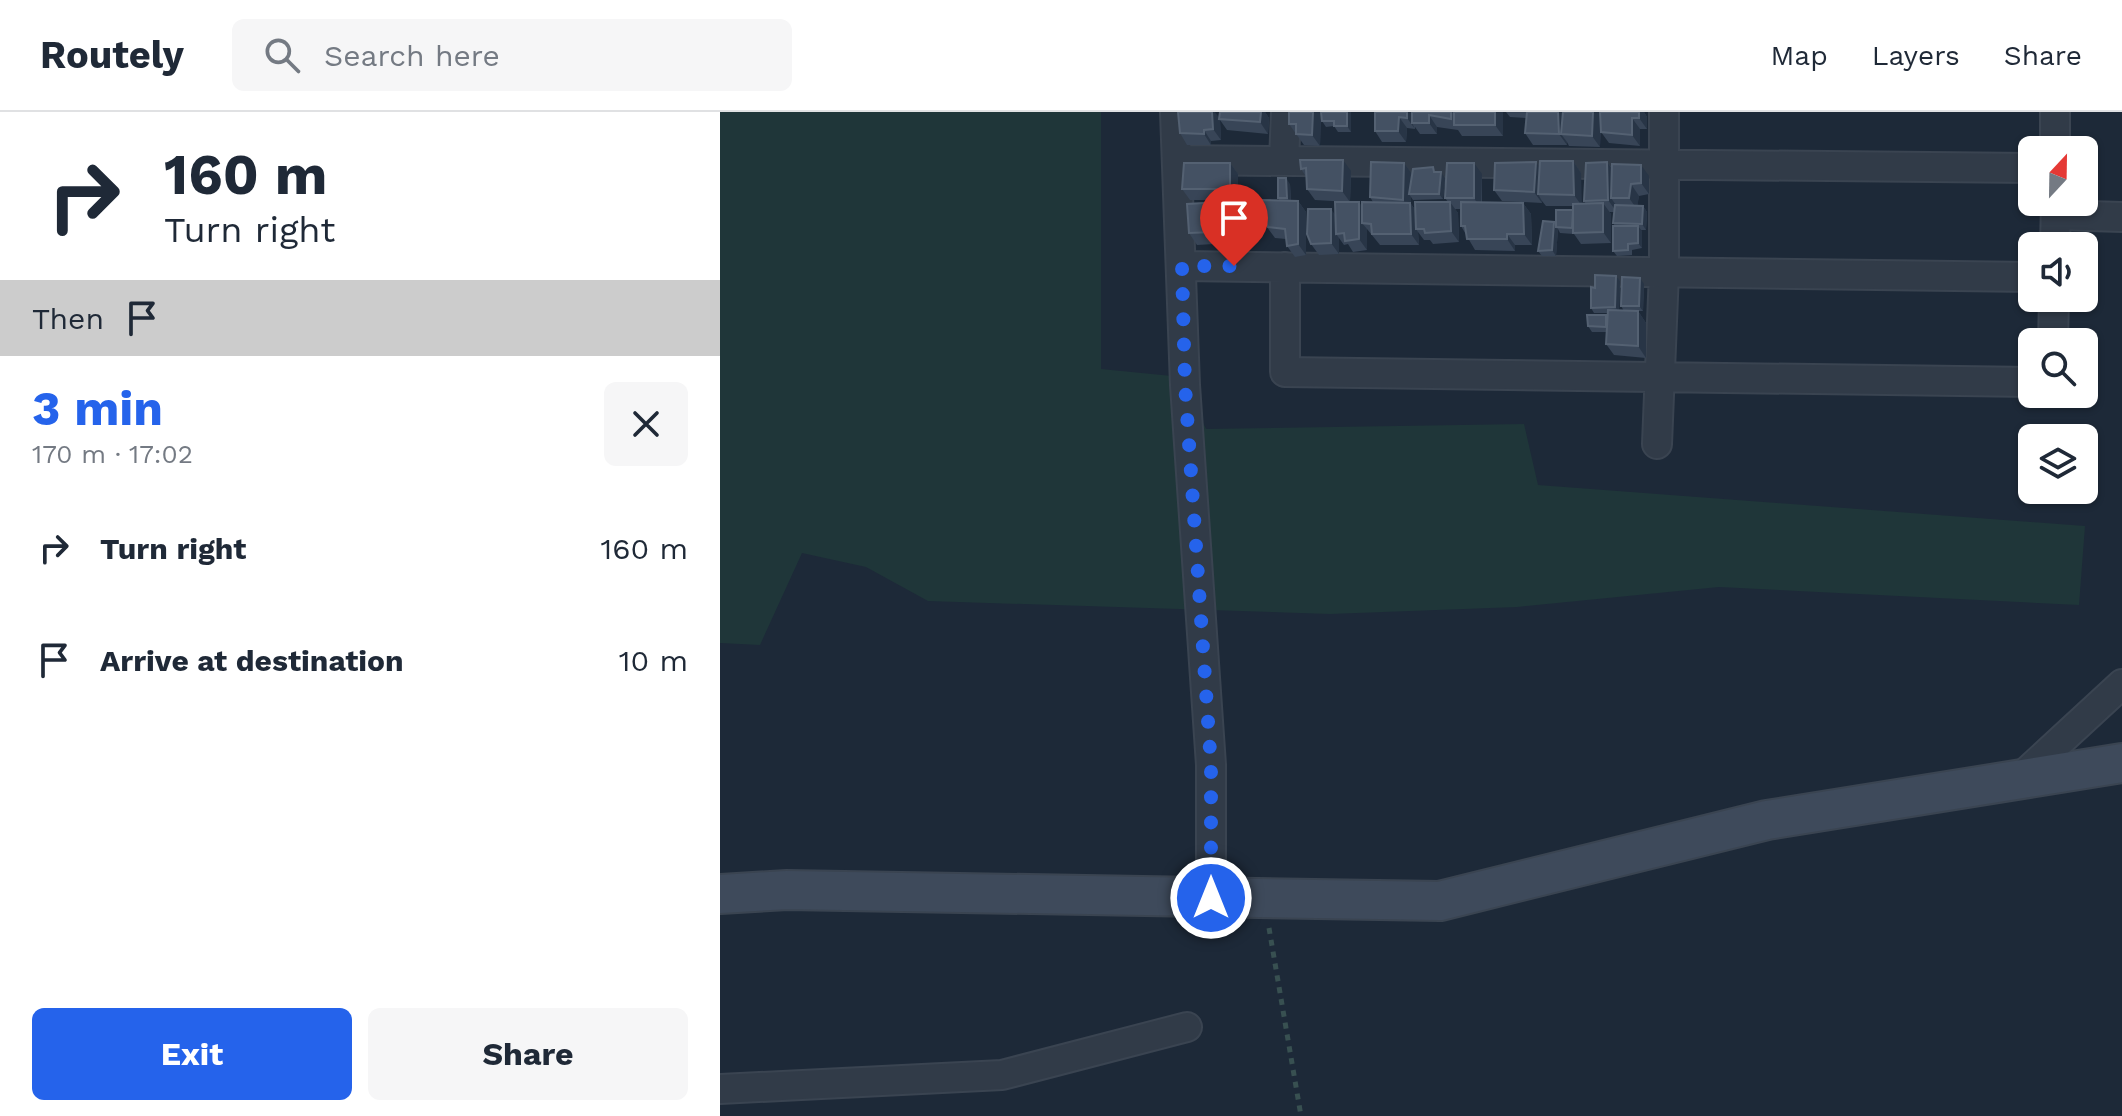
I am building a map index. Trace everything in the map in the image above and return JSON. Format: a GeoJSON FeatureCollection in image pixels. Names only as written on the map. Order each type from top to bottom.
{"type":"FeatureCollection","features":[{"type":"Feature","properties":{"kind":"street"},"geometry":{"type":"LineString","coordinates":[[1175,112],[1185,385],[1211,765],[1211,898]]}},
{"type":"Feature","properties":{"kind":"street"},"geometry":{"type":"LineString","coordinates":[[1284,161],[1286,112]]}},
{"type":"Feature","properties":{"kind":"street"},"geometry":{"type":"LineString","coordinates":[[1657,444],[1664,272],[1664,112]]}},
{"type":"Feature","properties":{"kind":"street"},"geometry":{"type":"LineString","coordinates":[[2055,112],[2055,136]]}},
{"type":"Feature","properties":{"kind":"street"},"geometry":{"type":"LineString","coordinates":[[1177,160],[2018,168]]}},
{"type":"Feature","properties":{"kind":"street"},"geometry":{"type":"LineString","coordinates":[[2098,214],[2122,217]]}},
{"type":"Feature","properties":{"kind":"street"},"geometry":{"type":"LineString","coordinates":[[1182,266],[2018,277]]}},
{"type":"Feature","properties":{"kind":"street"},"geometry":{"type":"LineString","coordinates":[[1285,267],[1285,372],[2018,382]]}},
{"type":"Feature","properties":{"kind":"street"},"geometry":{"type":"LineString","coordinates":[[2019,779],[2122,684]]}},
{"type":"Feature","properties":{"kind":"street"},"geometry":{"type":"LineString","coordinates":[[720,894],[787,890],[1440,901],[1767,820],[2122,763]]}},
{"type":"Feature","properties":{"kind":"street"},"geometry":{"type":"LineString","coordinates":[[720,1089],[1002,1075],[1187,1027]]}},
{"type":"Feature","properties":{"kind":"path"},"geometry":{"type":"LineString","coordinates":[[1269,927],[1301,1116]]}},
{"type":"Feature","properties":{"kind":"green space"},"geometry":{"type":"Polygon","coordinates":[[[720,112],[1101,112],[1101,369],[1182,377],[1206,429],[1524,424],[1538,485],[2085,526],[2079,605],[1719,587],[1517,607],[1330,614],[928,601],[866,567],[802,553],[760,645],[720,643],[720,112]]]}},
{"type":"Feature","properties":{"kind":"building"},"geometry":{"type":"Polygon","coordinates":[[[1178,112],[1212,112],[1213,129],[1204,130],[1204,134],[1180,133],[1178,112]]]}},
{"type":"Feature","properties":{"kind":"building"},"geometry":{"type":"Polygon","coordinates":[[[1220,112],[1261,112],[1260,122],[1219,119],[1220,112]]]}},
{"type":"Feature","properties":{"kind":"building"},"geometry":{"type":"Polygon","coordinates":[[[1289,112],[1313,112],[1312,135],[1296,134],[1296,124],[1289,124],[1289,112]]]}},
{"type":"Feature","properties":{"kind":"building"},"geometry":{"type":"Polygon","coordinates":[[[1321,112],[1347,112],[1347,126],[1334,126],[1334,121],[1322,121],[1321,112]]]}},
{"type":"Feature","properties":{"kind":"building"},"geometry":{"type":"Polygon","coordinates":[[[1375,112],[1407,112],[1407,118],[1399,117],[1398,131],[1375,131],[1375,112]]]}},
{"type":"Feature","properties":{"kind":"building"},"geometry":{"type":"Polygon","coordinates":[[[1412,112],[1451,112],[1451,119],[1429,115],[1429,123],[1412,123],[1412,112]]]}},
{"type":"Feature","properties":{"kind":"building"},"geometry":{"type":"Polygon","coordinates":[[[1454,112],[1495,112],[1495,125],[1454,125],[1454,112]]]}},
{"type":"Feature","properties":{"kind":"building"},"geometry":{"type":"Polygon","coordinates":[[[1527,112],[1558,112],[1559,134],[1525,133],[1527,112]]]}},
{"type":"Feature","properties":{"kind":"building"},"geometry":{"type":"Polygon","coordinates":[[[1563,112],[1593,112],[1592,136],[1561,134],[1563,112]]]}},
{"type":"Feature","properties":{"kind":"building"},"geometry":{"type":"Polygon","coordinates":[[[1600,112],[1639,112],[1639,118],[1632,118],[1632,135],[1601,132],[1600,112]]]}},
{"type":"Feature","properties":{"kind":"building"},"geometry":{"type":"Polygon","coordinates":[[[1300,160],[1343,160],[1342,191],[1307,189],[1306,168],[1301,169],[1300,160]]]}},
{"type":"Feature","properties":{"kind":"building"},"geometry":{"type":"Polygon","coordinates":[[[1540,161],[1573,161],[1574,195],[1538,194],[1540,161]]]}},
{"type":"Feature","properties":{"kind":"building"},"geometry":{"type":"Polygon","coordinates":[[[1371,162],[1404,163],[1403,200],[1370,197],[1371,162]]]}},
{"type":"Feature","properties":{"kind":"building"},"geometry":{"type":"Polygon","coordinates":[[[1536,162],[1534,192],[1494,190],[1495,163],[1536,162]]]}},
{"type":"Feature","properties":{"kind":"building"},"geometry":{"type":"Polygon","coordinates":[[[1607,162],[1608,200],[1584,201],[1586,163],[1607,162]]]}},
{"type":"Feature","properties":{"kind":"building"},"geometry":{"type":"Polygon","coordinates":[[[1184,163],[1230,163],[1230,189],[1182,189],[1184,163]]]}},
{"type":"Feature","properties":{"kind":"building"},"geometry":{"type":"Polygon","coordinates":[[[1447,163],[1474,163],[1474,198],[1445,198],[1447,163]]]}},
{"type":"Feature","properties":{"kind":"building"},"geometry":{"type":"Polygon","coordinates":[[[1612,164],[1641,165],[1641,183],[1631,184],[1629,198],[1611,198],[1612,164]]]}},
{"type":"Feature","properties":{"kind":"building"},"geometry":{"type":"Polygon","coordinates":[[[1433,167],[1434,172],[1441,172],[1439,194],[1409,194],[1413,169],[1433,167]]]}},
{"type":"Feature","properties":{"kind":"building"},"geometry":{"type":"Polygon","coordinates":[[[1278,178],[1286,178],[1287,198],[1278,198],[1278,178]]]}},
{"type":"Feature","properties":{"kind":"building"},"geometry":{"type":"Polygon","coordinates":[[[1260,200],[1298,201],[1298,244],[1287,246],[1285,229],[1268,227],[1265,219],[1261,219],[1260,200]]]}},
{"type":"Feature","properties":{"kind":"building"},"geometry":{"type":"Polygon","coordinates":[[[1239,201],[1240,231],[1189,233],[1187,204],[1239,201]]]}},
{"type":"Feature","properties":{"kind":"building"},"geometry":{"type":"Polygon","coordinates":[[[1335,202],[1359,202],[1359,239],[1345,241],[1344,233],[1336,234],[1335,202]]]}},
{"type":"Feature","properties":{"kind":"building"},"geometry":{"type":"Polygon","coordinates":[[[1362,202],[1410,203],[1411,234],[1372,234],[1371,224],[1362,223],[1362,202]]]}},
{"type":"Feature","properties":{"kind":"building"},"geometry":{"type":"Polygon","coordinates":[[[1415,202],[1450,202],[1451,231],[1425,233],[1424,229],[1416,229],[1415,202]]]}},
{"type":"Feature","properties":{"kind":"building"},"geometry":{"type":"Polygon","coordinates":[[[1461,202],[1523,203],[1524,234],[1507,234],[1507,239],[1467,239],[1465,226],[1461,226],[1461,202]]]}},
{"type":"Feature","properties":{"kind":"building"},"geometry":{"type":"Polygon","coordinates":[[[1603,203],[1603,232],[1573,233],[1573,204],[1603,203]]]}},
{"type":"Feature","properties":{"kind":"building"},"geometry":{"type":"Polygon","coordinates":[[[1615,205],[1643,206],[1642,224],[1613,223],[1615,205]]]}},
{"type":"Feature","properties":{"kind":"building"},"geometry":{"type":"Polygon","coordinates":[[[1308,209],[1331,209],[1331,243],[1311,244],[1307,234],[1308,209]]]}},
{"type":"Feature","properties":{"kind":"building"},"geometry":{"type":"Polygon","coordinates":[[[1556,210],[1573,210],[1572,228],[1556,227],[1556,210]]]}},
{"type":"Feature","properties":{"kind":"building"},"geometry":{"type":"Polygon","coordinates":[[[1543,221],[1554,222],[1552,250],[1538,251],[1543,221]]]}},
{"type":"Feature","properties":{"kind":"building"},"geometry":{"type":"Polygon","coordinates":[[[1613,226],[1638,226],[1638,243],[1628,244],[1628,250],[1613,251],[1613,226]]]}},
{"type":"Feature","properties":{"kind":"building"},"geometry":{"type":"Polygon","coordinates":[[[1595,275],[1616,276],[1615,307],[1591,308],[1591,287],[1595,288],[1595,275]]]}},
{"type":"Feature","properties":{"kind":"building"},"geometry":{"type":"Polygon","coordinates":[[[1622,277],[1640,278],[1639,306],[1621,306],[1622,277]]]}},
{"type":"Feature","properties":{"kind":"building"},"geometry":{"type":"Polygon","coordinates":[[[1608,310],[1638,311],[1638,346],[1606,344],[1608,310]]]}},
{"type":"Feature","properties":{"kind":"building"},"geometry":{"type":"Polygon","coordinates":[[[1587,315],[1606,315],[1606,327],[1588,326],[1587,315]]]}},
{"type":"Feature","properties":{"kind":"route"},"geometry":{"type":"LineString","coordinates":[[1211,898],[1211,765],[1185,385],[1182,266],[1234,266]]}}]}
